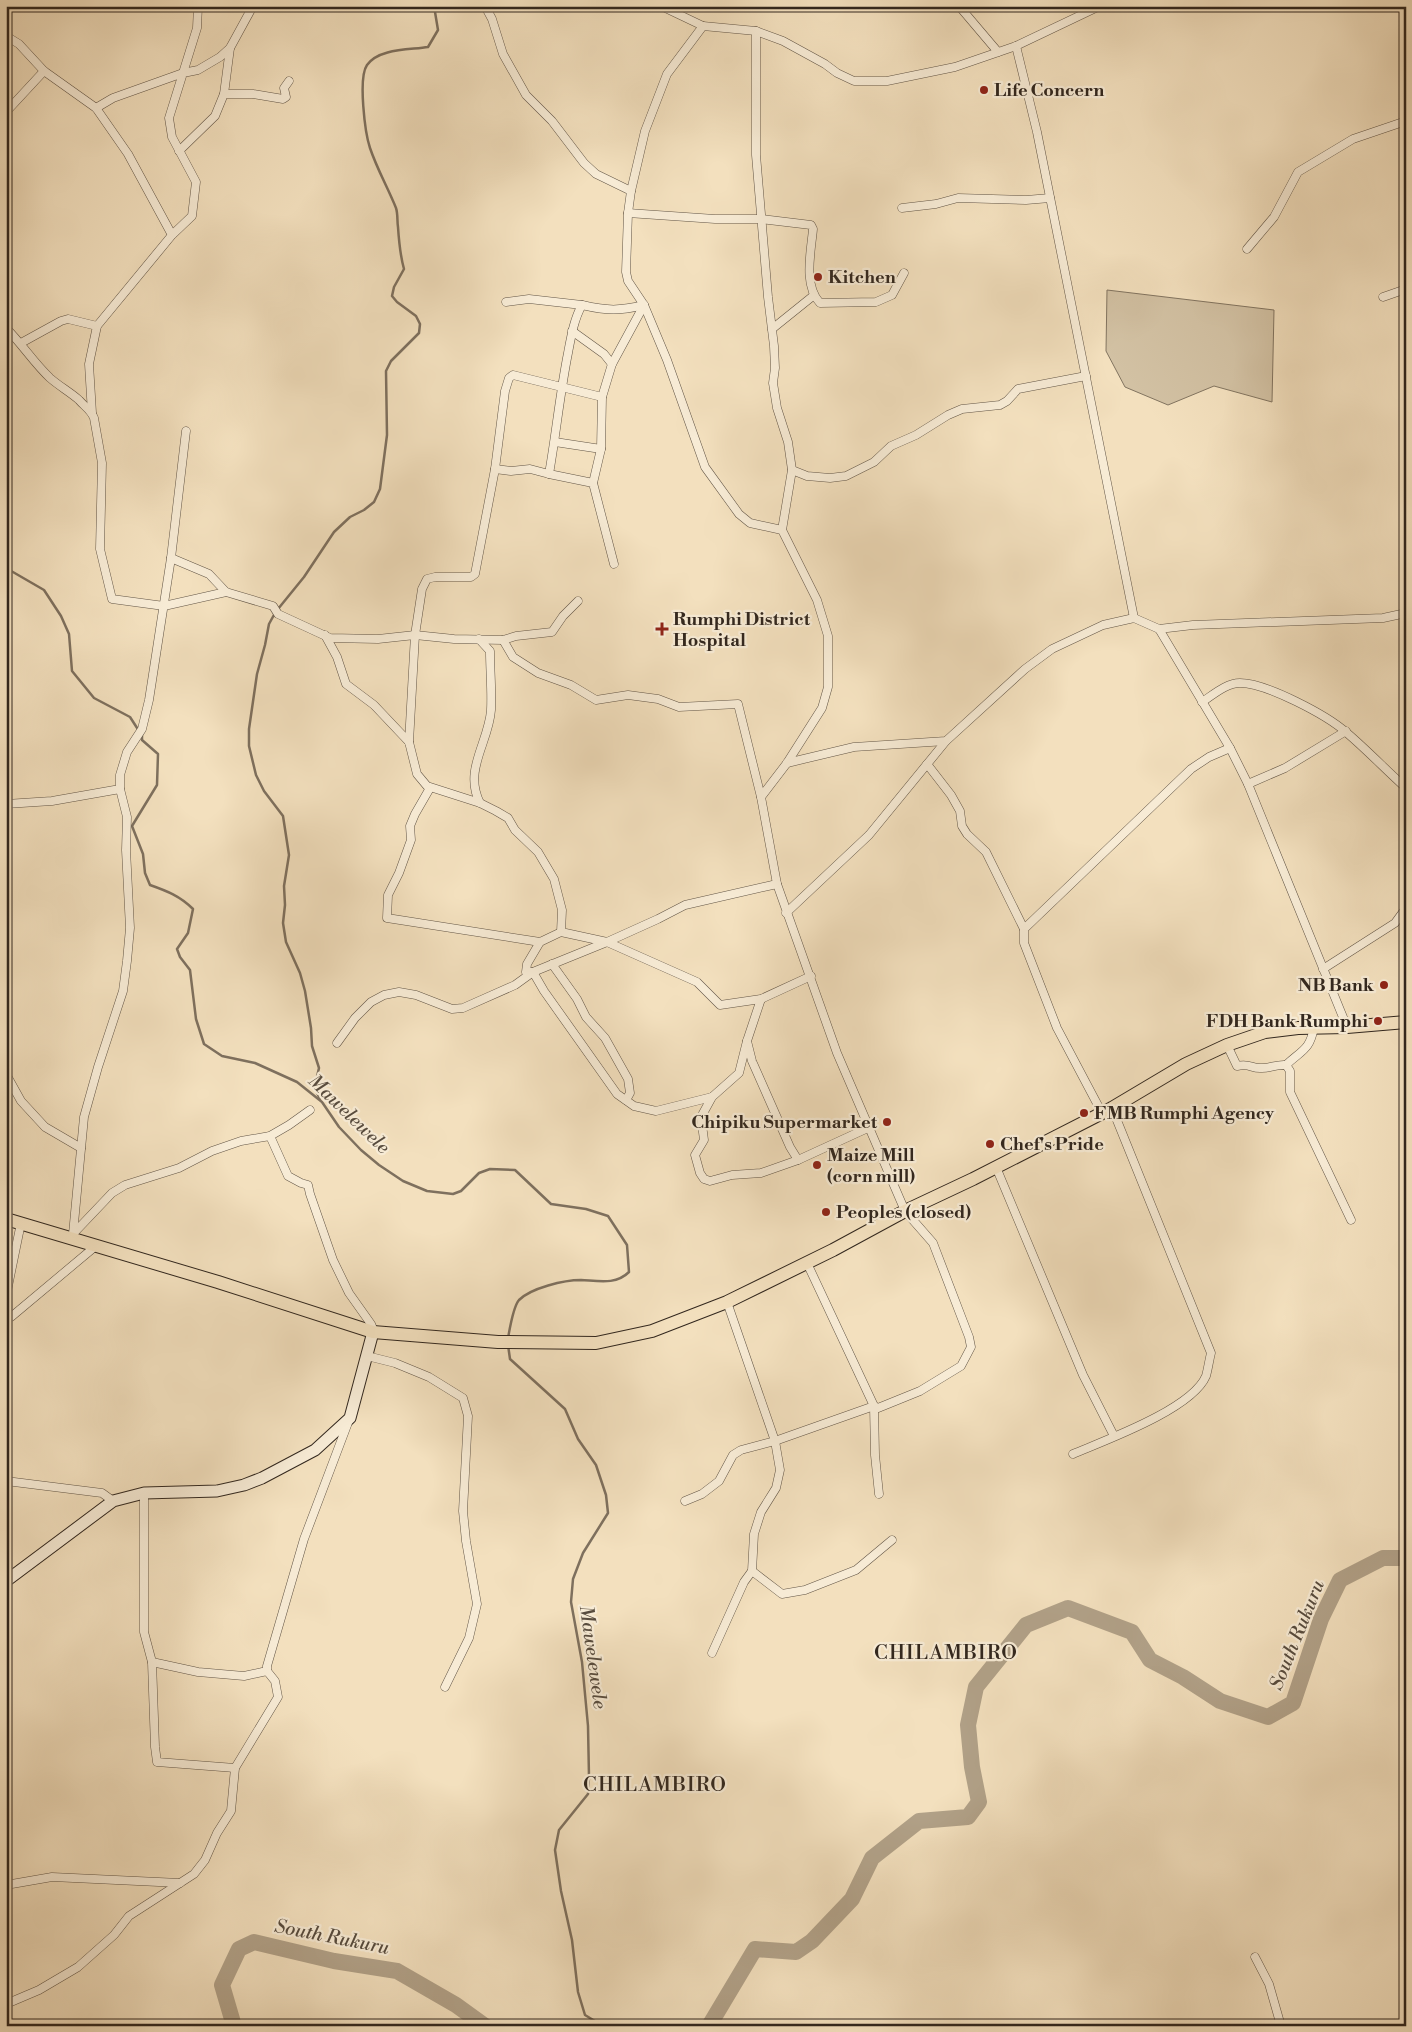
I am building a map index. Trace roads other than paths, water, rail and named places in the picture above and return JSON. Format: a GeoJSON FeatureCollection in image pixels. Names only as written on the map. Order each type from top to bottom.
{"type":"FeatureCollection","features":[{"type":"Feature","properties":{"kind":"main road"},"geometry":{"type":"LineString","coordinates":[[6,1219],[72,1236],[372,1332],[498,1342],[596,1343],[652,1330],[727,1302],[996,1167],[1107,1110],[1186,1064],[1228,1045],[1265,1032],[1314,1027],[1346,1027],[1406,1022]]}},
{"type":"Feature","properties":{"kind":"street"},"geometry":{"type":"LineString","coordinates":[[198,6],[197,28],[169,118],[172,137],[196,182],[192,216],[172,235],[97,326],[89,364],[92,413],[102,463],[100,549],[112,599],[164,606],[226,592],[272,606],[278,614],[325,635],[342,639],[360,640],[415,635],[454,639],[502,640],[516,636],[552,632],[563,616],[578,600]]}},
{"type":"Feature","properties":{"kind":"street"},"geometry":{"type":"LineString","coordinates":[[96,108],[113,98],[183,73],[198,70],[220,57],[230,48],[253,6]]}},
{"type":"Feature","properties":{"kind":"street"},"geometry":{"type":"LineString","coordinates":[[485,6],[492,19],[503,54],[526,95],[552,121],[584,163],[596,174],[631,191]]}},
{"type":"Feature","properties":{"kind":"street"},"geometry":{"type":"LineString","coordinates":[[661,6],[702,26],[756,31],[783,41],[854,81],[887,82],[956,67],[1016,46],[1100,6]]}},
{"type":"Feature","properties":{"kind":"street"},"geometry":{"type":"LineString","coordinates":[[959,6],[998,52]]}},
{"type":"Feature","properties":{"kind":"street"},"geometry":{"type":"LineString","coordinates":[[702,26],[667,74],[645,132],[631,191],[628,213],[626,272],[628,281],[644,305],[668,360],[686,419],[705,467],[739,514],[750,522],[782,530]]}},
{"type":"Feature","properties":{"kind":"street"},"geometry":{"type":"LineString","coordinates":[[756,31],[756,155],[775,368],[774,391],[777,408],[788,442],[792,470],[782,530],[817,600],[828,636],[828,687],[822,708],[787,763],[761,796]]}},
{"type":"Feature","properties":{"kind":"street"},"geometry":{"type":"LineString","coordinates":[[6,36],[20,44],[44,71],[96,108],[128,154],[172,235]]}},
{"type":"Feature","properties":{"kind":"street"},"geometry":{"type":"LineString","coordinates":[[1016,46],[1050,198],[1134,618]]}},
{"type":"Feature","properties":{"kind":"street"},"geometry":{"type":"LineString","coordinates":[[179,151],[215,116],[224,94],[230,48]]}},
{"type":"Feature","properties":{"kind":"street"},"geometry":{"type":"LineString","coordinates":[[6,112],[44,71]]}},
{"type":"Feature","properties":{"kind":"street"},"geometry":{"type":"LineString","coordinates":[[224,94],[253,94],[283,99],[286,97],[284,88],[289,81]]}},
{"type":"Feature","properties":{"kind":"street"},"geometry":{"type":"LineString","coordinates":[[1247,249],[1274,216],[1298,172],[1353,139],[1406,121]]}},
{"type":"Feature","properties":{"kind":"street"},"geometry":{"type":"LineString","coordinates":[[902,208],[936,204],[958,198],[1026,200],[1050,198]]}},
{"type":"Feature","properties":{"kind":"street"},"geometry":{"type":"LineString","coordinates":[[628,213],[715,219],[761,219],[811,225],[813,229],[810,280],[813,296],[820,303],[876,302],[892,295],[904,273]]}},
{"type":"Feature","properties":{"kind":"street"},"geometry":{"type":"LineString","coordinates":[[1383,297],[1406,289]]}},
{"type":"Feature","properties":{"kind":"street"},"geometry":{"type":"LineString","coordinates":[[772,329],[813,296]]}},
{"type":"Feature","properties":{"kind":"street"},"geometry":{"type":"LineString","coordinates":[[506,302],[529,298],[608,310],[624,310],[644,305]]}},
{"type":"Feature","properties":{"kind":"street"},"geometry":{"type":"LineString","coordinates":[[549,474],[555,442],[561,386],[572,332],[582,305]]}},
{"type":"Feature","properties":{"kind":"street"},"geometry":{"type":"LineString","coordinates":[[614,564],[593,483],[601,449],[602,397],[612,364],[644,305]]}},
{"type":"Feature","properties":{"kind":"street"},"geometry":{"type":"LineString","coordinates":[[21,343],[68,319],[97,326]]}},
{"type":"Feature","properties":{"kind":"street"},"geometry":{"type":"LineString","coordinates":[[6,328],[21,343],[34,362],[52,380],[68,391],[92,413]]}},
{"type":"Feature","properties":{"kind":"street"},"geometry":{"type":"LineString","coordinates":[[572,332],[604,354],[612,364]]}},
{"type":"Feature","properties":{"kind":"street"},"geometry":{"type":"LineString","coordinates":[[561,932],[562,910],[554,879],[538,852],[515,830],[508,818],[480,803],[430,788],[417,774],[409,742],[415,635],[422,589],[427,579],[435,577],[471,577],[476,574],[495,469],[505,391],[509,378],[514,375],[602,397]]}},
{"type":"Feature","properties":{"kind":"street"},"geometry":{"type":"LineString","coordinates":[[792,470],[807,476],[830,478],[846,476],[874,462],[891,446],[916,435],[948,415],[962,409],[1000,405],[1007,401],[1018,389],[1086,376]]}},
{"type":"Feature","properties":{"kind":"street"},"geometry":{"type":"LineString","coordinates":[[72,1236],[84,1117],[123,991],[127,961],[130,928],[126,850],[127,818],[120,789],[120,775],[127,752],[142,729],[154,674],[171,558],[186,431]]}},
{"type":"Feature","properties":{"kind":"street"},"geometry":{"type":"LineString","coordinates":[[555,442],[601,449]]}},
{"type":"Feature","properties":{"kind":"street"},"geometry":{"type":"LineString","coordinates":[[495,469],[511,471],[530,469],[593,483]]}},
{"type":"Feature","properties":{"kind":"street"},"geometry":{"type":"LineString","coordinates":[[171,558],[209,574],[226,592]]}},
{"type":"Feature","properties":{"kind":"street"},"geometry":{"type":"LineString","coordinates":[[786,913],[869,834],[946,741],[1025,669],[1052,649],[1104,625],[1134,618],[1159,629],[1193,625],[1384,618],[1406,613]]}},
{"type":"Feature","properties":{"kind":"street"},"geometry":{"type":"LineString","coordinates":[[1159,629],[1230,748],[1248,784],[1346,1027]]}},
{"type":"Feature","properties":{"kind":"street"},"geometry":{"type":"LineString","coordinates":[[325,635],[337,656],[346,684],[374,705],[409,742]]}},
{"type":"Feature","properties":{"kind":"street"},"geometry":{"type":"LineString","coordinates":[[479,639],[490,651],[491,711],[474,773],[474,791],[480,803]]}},
{"type":"Feature","properties":{"kind":"street"},"geometry":{"type":"LineString","coordinates":[[502,640],[513,657],[538,673],[572,685],[596,700],[628,695],[658,699],[679,707],[738,704],[761,796],[777,884],[837,1053],[905,1211],[932,1243],[969,1337],[971,1348],[961,1366],[920,1392],[878,1408],[874,1406],[775,1441],[741,1450],[733,1455],[719,1482],[702,1494],[685,1501]]}},
{"type":"Feature","properties":{"kind":"street"},"geometry":{"type":"LineString","coordinates":[[1202,702],[1231,685],[1240,683],[1273,691],[1346,731],[1406,788]]}},
{"type":"Feature","properties":{"kind":"street"},"geometry":{"type":"LineString","coordinates":[[1248,784],[1284,768],[1346,731]]}},
{"type":"Feature","properties":{"kind":"street"},"geometry":{"type":"LineString","coordinates":[[787,763],[854,746],[946,741]]}},
{"type":"Feature","properties":{"kind":"street"},"geometry":{"type":"LineString","coordinates":[[1024,929],[1191,769],[1209,756],[1230,748]]}},
{"type":"Feature","properties":{"kind":"street"},"geometry":{"type":"LineString","coordinates":[[928,764],[951,795],[960,811],[962,826],[967,834],[986,852],[1024,929],[1024,943],[1057,1028],[1107,1110],[1211,1354],[1205,1377],[1192,1393],[1171,1410],[1073,1454]]}},
{"type":"Feature","properties":{"kind":"street"},"geometry":{"type":"LineString","coordinates":[[430,788],[410,826],[411,840],[399,873],[388,895],[387,918],[540,942]]}},
{"type":"Feature","properties":{"kind":"street"},"geometry":{"type":"LineString","coordinates":[[6,804],[52,801],[120,789]]}},
{"type":"Feature","properties":{"kind":"street"},"geometry":{"type":"LineString","coordinates":[[337,1043],[355,1018],[371,1002],[384,995],[399,992],[452,1009],[463,1008],[515,985],[533,972],[607,942],[685,905],[777,884]]}},
{"type":"Feature","properties":{"kind":"street"},"geometry":{"type":"LineString","coordinates":[[1323,969],[1395,923],[1406,908]]}},
{"type":"Feature","properties":{"kind":"street"},"geometry":{"type":"LineString","coordinates":[[533,972],[526,972],[527,964],[540,942],[561,932],[607,942],[697,982],[720,1005],[761,999],[811,976]]}},
{"type":"Feature","properties":{"kind":"street"},"geometry":{"type":"LineString","coordinates":[[552,964],[577,999],[586,1018],[605,1038],[628,1079],[630,1093],[626,1100]]}},
{"type":"Feature","properties":{"kind":"street"},"geometry":{"type":"LineString","coordinates":[[533,972],[564,1020],[618,1094],[634,1106],[656,1111],[712,1097]]}},
{"type":"Feature","properties":{"kind":"street"},"geometry":{"type":"LineString","coordinates":[[761,999],[739,1073],[712,1097],[701,1117],[704,1140],[695,1155],[700,1173],[704,1179],[710,1181],[732,1175],[761,1173],[798,1160],[870,1127]]}},
{"type":"Feature","properties":{"kind":"street"},"geometry":{"type":"LineString","coordinates":[[1228,1045],[1237,1066],[1247,1064],[1261,1068],[1278,1064],[1286,1065],[1312,1042],[1314,1027]]}},
{"type":"Feature","properties":{"kind":"street"},"geometry":{"type":"LineString","coordinates":[[747,1041],[752,1061],[790,1147],[798,1160]]}},
{"type":"Feature","properties":{"kind":"street"},"geometry":{"type":"LineString","coordinates":[[1286,1065],[1290,1071],[1290,1092],[1351,1220]]}},
{"type":"Feature","properties":{"kind":"street"},"geometry":{"type":"LineString","coordinates":[[6,1074],[21,1101],[45,1127],[81,1148]]}},
{"type":"Feature","properties":{"kind":"street"},"geometry":{"type":"LineString","coordinates":[[72,1236],[112,1193],[125,1185],[179,1168],[212,1151],[234,1143],[270,1136],[310,1110]]}},
{"type":"Feature","properties":{"kind":"street"},"geometry":{"type":"LineString","coordinates":[[6,2004],[39,1990],[78,1967],[114,1935],[129,1916],[194,1874],[205,1860],[217,1833],[231,1811],[235,1768],[278,1698],[275,1682],[267,1672],[267,1666],[304,1539],[350,1418],[373,1329],[349,1293],[333,1260],[308,1185],[288,1176],[270,1136]]}},
{"type":"Feature","properties":{"kind":"street"},"geometry":{"type":"LineString","coordinates":[[996,1167],[1083,1375],[1114,1436]]}},
{"type":"Feature","properties":{"kind":"street"},"geometry":{"type":"LineString","coordinates":[[6,1296],[20,1223]]}},
{"type":"Feature","properties":{"kind":"street"},"geometry":{"type":"LineString","coordinates":[[6,1317],[11,1317],[97,1245]]}},
{"type":"Feature","properties":{"kind":"street"},"geometry":{"type":"LineString","coordinates":[[807,1263],[874,1406],[875,1455],[879,1494]]}},
{"type":"Feature","properties":{"kind":"street"},"geometry":{"type":"LineString","coordinates":[[712,1653],[744,1582],[752,1570],[754,1534],[761,1512],[776,1488],[780,1470],[775,1441],[727,1302]]}},
{"type":"Feature","properties":{"kind":"street"},"geometry":{"type":"LineString","coordinates":[[367,1356],[395,1363],[429,1376],[463,1398],[468,1416],[463,1511],[477,1604],[469,1638],[445,1687]]}},
{"type":"Feature","properties":{"kind":"street"},"geometry":{"type":"LineString","coordinates":[[6,1581],[113,1501],[144,1493],[217,1491],[244,1485],[262,1478],[315,1450],[350,1418]]}},
{"type":"Feature","properties":{"kind":"street"},"geometry":{"type":"LineString","coordinates":[[6,1481],[102,1493],[113,1501]]}},
{"type":"Feature","properties":{"kind":"street"},"geometry":{"type":"LineString","coordinates":[[144,1493],[144,1632],[152,1662],[157,1762],[235,1768]]}},
{"type":"Feature","properties":{"kind":"street"},"geometry":{"type":"LineString","coordinates":[[752,1570],[782,1594],[805,1590],[856,1570],[892,1540]]}},
{"type":"Feature","properties":{"kind":"street"},"geometry":{"type":"LineString","coordinates":[[152,1662],[198,1672],[244,1676],[267,1672]]}},
{"type":"Feature","properties":{"kind":"street"},"geometry":{"type":"LineString","coordinates":[[6,1885],[52,1877],[180,1882]]}},
{"type":"Feature","properties":{"kind":"street"},"geometry":{"type":"LineString","coordinates":[[1255,1957],[1269,1984],[1281,2026]]}},
{"type":"Feature","properties":{"kind":"waterway"},"geometry":{"type":"LineString","coordinates":[[278,609],[304,577],[334,532],[350,517],[374,502],[380,489],[387,435],[386,371],[391,361],[419,333],[420,324],[416,316],[392,296],[394,287],[404,269],[396,208],[368,141],[363,106],[364,72],[372,59],[379,55],[428,47],[438,30],[434,6]]}},
{"type":"Feature","properties":{"kind":"waterway","name":"Mawelewele"},"geometry":{"type":"LineString","coordinates":[[6,568],[44,590],[61,616],[69,634],[72,671],[94,698],[130,717],[139,731]]}},
{"type":"Feature","properties":{"kind":"waterway"},"geometry":{"type":"LineString","coordinates":[[275,613],[269,624],[257,674],[249,729],[249,746],[256,775],[264,791],[283,816],[289,855],[284,886],[285,905],[283,923],[286,942],[300,973],[305,991],[312,1046],[319,1068],[315,1085],[320,1099]]}},
{"type":"Feature","properties":{"kind":"waterway","name":"Mawelewele"},"geometry":{"type":"LineString","coordinates":[[142,735],[142,740],[158,754],[157,785],[132,826],[143,854],[145,873],[150,885],[173,894],[193,909],[188,933],[177,949],[180,957],[190,970],[196,1019],[204,1044],[222,1056],[255,1063],[297,1082],[322,1102],[339,1127],[361,1150],[403,1181],[427,1191],[453,1194],[461,1191],[479,1173],[490,1169],[515,1170],[551,1204],[586,1209],[608,1216],[627,1245],[629,1272],[619,1279],[613,1281],[566,1281],[539,1288],[524,1296],[515,1307],[508,1338]]}},
{"type":"Feature","properties":{"kind":"waterway","name":"Mawelewele"},"geometry":{"type":"LineString","coordinates":[[508,1345],[510,1359],[565,1409],[578,1439],[596,1465],[606,1495],[608,1513],[583,1553],[573,1579],[571,1602],[582,1662],[588,1726],[588,1794],[559,1830],[555,1850],[561,1891],[572,1940],[578,1992],[585,2015],[603,2026]]}},
{"type":"Feature","properties":{"kind":"waterway","name":"South Rukuru"},"geometry":{"type":"LineString","coordinates":[[709,2026],[755,1949],[796,1952],[812,1941],[852,1899],[872,1858],[919,1821],[968,1817],[979,1802],[972,1767],[968,1725],[976,1687],[1026,1625],[1068,1608],[1132,1632],[1150,1660],[1183,1677],[1220,1701],[1268,1717],[1293,1703],[1321,1619],[1340,1580],[1383,1558],[1406,1558]]}},
{"type":"Feature","properties":{"kind":"waterway","name":"South Rukuru"},"geometry":{"type":"LineString","coordinates":[[234,2026],[222,1985],[239,1949],[254,1942],[334,1961],[397,1971],[456,2005],[485,2026]]}},
{"type":"Feature","properties":{"kind":"place","name":"Life Concern"},"geometry":{"type":"Point","coordinates":[984,90]}},
{"type":"Feature","properties":{"kind":"place","name":"Kitchen"},"geometry":{"type":"Point","coordinates":[818,277]}},
{"type":"Feature","properties":{"kind":"place","name":"Rumphi District Hospital"},"geometry":{"type":"Point","coordinates":[662,629]}},
{"type":"Feature","properties":{"kind":"place","name":"NB Bank"},"geometry":{"type":"Point","coordinates":[1384,985]}},
{"type":"Feature","properties":{"kind":"place","name":"FDH Bank Rumphi"},"geometry":{"type":"Point","coordinates":[1378,1021]}},
{"type":"Feature","properties":{"kind":"place","name":"FMB Rumphi Agency"},"geometry":{"type":"Point","coordinates":[1084,1113]}},
{"type":"Feature","properties":{"kind":"place","name":"Chipiku Supermarket"},"geometry":{"type":"Point","coordinates":[887,1122]}},
{"type":"Feature","properties":{"kind":"place","name":"Chef's Pride"},"geometry":{"type":"Point","coordinates":[990,1144]}},
{"type":"Feature","properties":{"kind":"place","name":"Maize Mill (corn mill)"},"geometry":{"type":"Point","coordinates":[817,1165]}},
{"type":"Feature","properties":{"kind":"place","name":"Peoples (closed)"},"geometry":{"type":"Point","coordinates":[826,1212]}},
{"type":"Feature","properties":{"kind":"district","name":"CHILAMBIRO"},"geometry":{"type":"Point","coordinates":[946,1653]}},
{"type":"Feature","properties":{"kind":"district","name":"CHILAMBIRO"},"geometry":{"type":"Point","coordinates":[655,1785]}}]}
